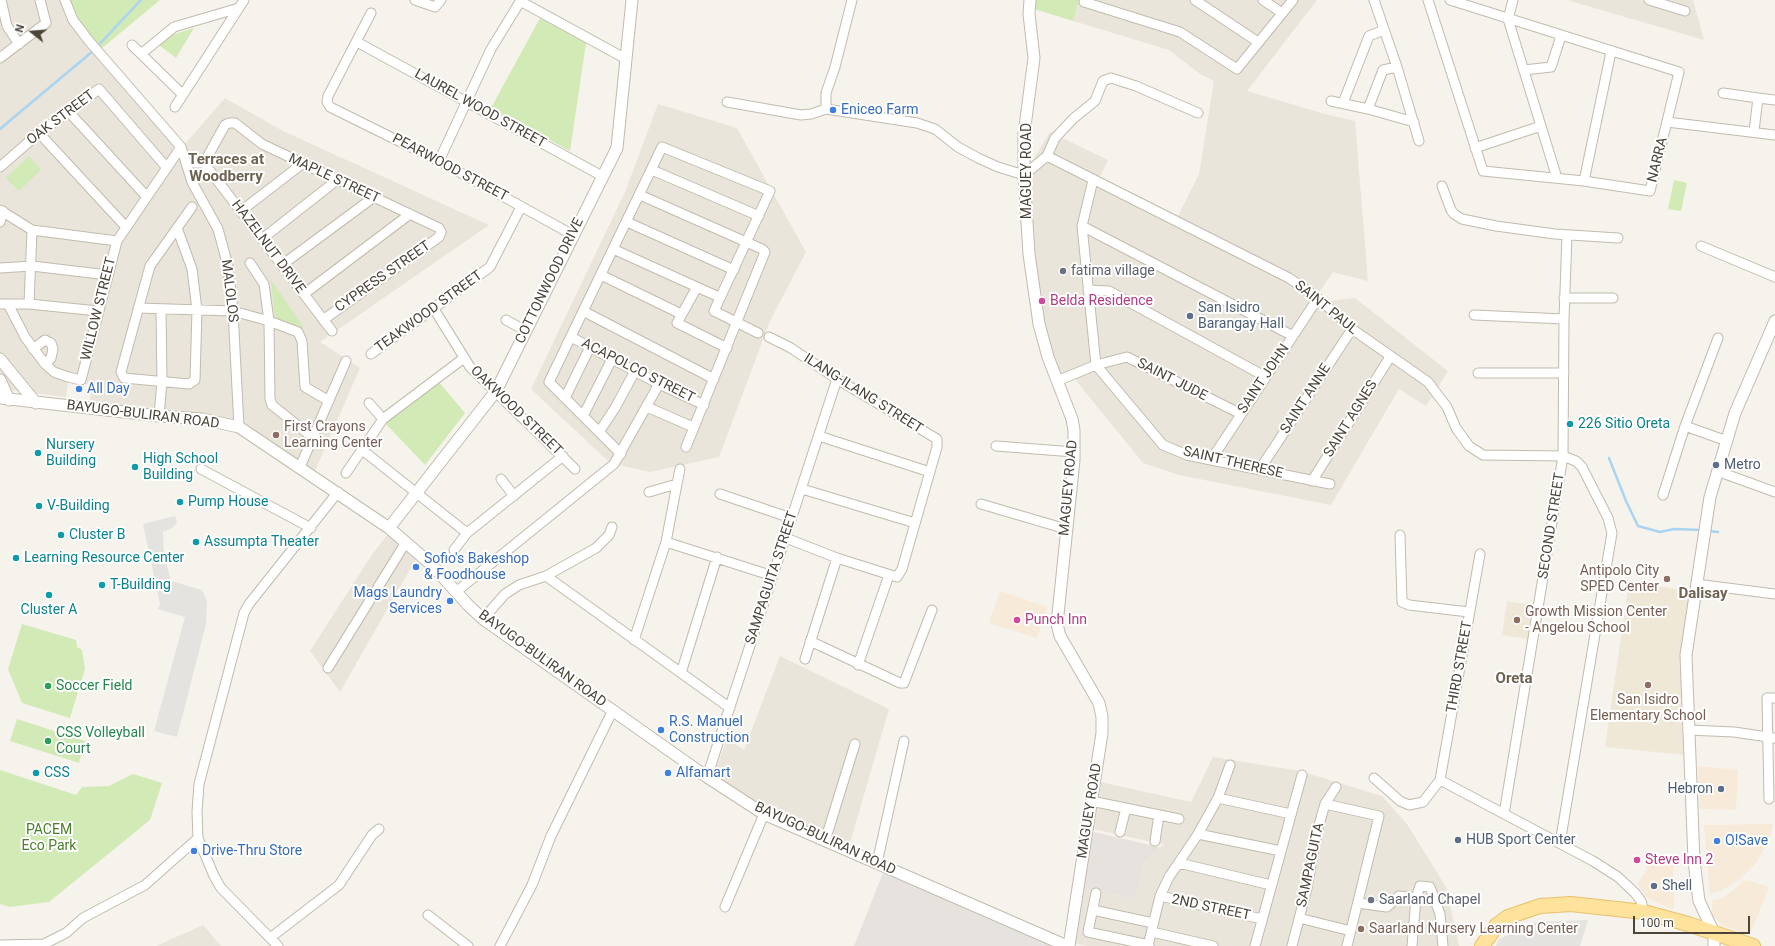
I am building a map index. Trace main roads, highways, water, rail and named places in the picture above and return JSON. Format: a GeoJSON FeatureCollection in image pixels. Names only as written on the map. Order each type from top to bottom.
{"type":"FeatureCollection","features":[{"type":"Feature","properties":{"kind":"main road"},"geometry":{"type":"LineString","coordinates":[[1482,946],[1497,925],[1508,917],[1540,906],[1570,904],[1644,912],[1688,924],[1714,939],[1753,946]]}},
{"type":"Feature","properties":{"kind":"waterway"},"geometry":{"type":"LineString","coordinates":[[0,129],[93,51],[141,0]]}},
{"type":"Feature","properties":{"kind":"waterway"},"geometry":{"type":"LineString","coordinates":[[1609,458],[1626,501],[1638,526],[1660,532],[1674,529],[1702,530]]}},
{"type":"Feature","properties":{"kind":"waterway"},"geometry":{"type":"LineString","coordinates":[[1709,531],[1718,532]]}},
{"type":"Feature","properties":{"kind":"place","name":"Eniceo Farm"},"geometry":{"type":"Point","coordinates":[833,110]}},
{"type":"Feature","properties":{"kind":"place","name":"fatima village"},"geometry":{"type":"Point","coordinates":[1063,271]}},
{"type":"Feature","properties":{"kind":"place","name":"Belda Residence"},"geometry":{"type":"Point","coordinates":[1042,301]}},
{"type":"Feature","properties":{"kind":"place","name":"San Isidro Barangay Hall"},"geometry":{"type":"Point","coordinates":[1190,316]}},
{"type":"Feature","properties":{"kind":"place","name":"All Day"},"geometry":{"type":"Point","coordinates":[79,389]}},
{"type":"Feature","properties":{"kind":"place","name":"226 Sitio Oreta"},"geometry":{"type":"Point","coordinates":[1570,424]}},
{"type":"Feature","properties":{"kind":"place","name":"First Crayons Learning Center"},"geometry":{"type":"Point","coordinates":[276,435]}},
{"type":"Feature","properties":{"kind":"place","name":"Nursery Building"},"geometry":{"type":"Point","coordinates":[38,453]}},
{"type":"Feature","properties":{"kind":"place","name":"Metro"},"geometry":{"type":"Point","coordinates":[1716,465]}},
{"type":"Feature","properties":{"kind":"place","name":"High School Building"},"geometry":{"type":"Point","coordinates":[135,467]}},
{"type":"Feature","properties":{"kind":"place","name":"Pump House"},"geometry":{"type":"Point","coordinates":[180,502]}},
{"type":"Feature","properties":{"kind":"place","name":"V-Building"},"geometry":{"type":"Point","coordinates":[39,506]}},
{"type":"Feature","properties":{"kind":"place","name":"Cluster B"},"geometry":{"type":"Point","coordinates":[61,535]}},
{"type":"Feature","properties":{"kind":"place","name":"Assumpta Theater"},"geometry":{"type":"Point","coordinates":[196,542]}},
{"type":"Feature","properties":{"kind":"place","name":"Learning Resource Center"},"geometry":{"type":"Point","coordinates":[16,558]}},
{"type":"Feature","properties":{"kind":"place","name":"Sofio's Bakeshop & Foodhouse"},"geometry":{"type":"Point","coordinates":[416,567]}},
{"type":"Feature","properties":{"kind":"place","name":"Antipolo City SPED Center"},"geometry":{"type":"Point","coordinates":[1667,579]}},
{"type":"Feature","properties":{"kind":"place","name":"T-Building"},"geometry":{"type":"Point","coordinates":[102,585]}},
{"type":"Feature","properties":{"kind":"place","name":"Cluster A"},"geometry":{"type":"Point","coordinates":[49,595]}},
{"type":"Feature","properties":{"kind":"place","name":"Mags Laundry Services"},"geometry":{"type":"Point","coordinates":[450,601]}},
{"type":"Feature","properties":{"kind":"place","name":"Punch Inn"},"geometry":{"type":"Point","coordinates":[1017,620]}},
{"type":"Feature","properties":{"kind":"place","name":"Growth Mission Center - Angelou School"},"geometry":{"type":"Point","coordinates":[1517,620]}},
{"type":"Feature","properties":{"kind":"place","name":"San Isidro Elementary School"},"geometry":{"type":"Point","coordinates":[1648,685]}},
{"type":"Feature","properties":{"kind":"place","name":"Soccer Field"},"geometry":{"type":"Point","coordinates":[48,686]}},
{"type":"Feature","properties":{"kind":"place","name":"R.S. Manuel Construction"},"geometry":{"type":"Point","coordinates":[661,730]}},
{"type":"Feature","properties":{"kind":"place","name":"CSS Volleyball Court"},"geometry":{"type":"Point","coordinates":[48,741]}},
{"type":"Feature","properties":{"kind":"place","name":"CSS"},"geometry":{"type":"Point","coordinates":[36,773]}},
{"type":"Feature","properties":{"kind":"place","name":"Alfamart"},"geometry":{"type":"Point","coordinates":[668,773]}},
{"type":"Feature","properties":{"kind":"place","name":"Hebron"},"geometry":{"type":"Point","coordinates":[1721,789]}},
{"type":"Feature","properties":{"kind":"place","name":"HUB Sport Center"},"geometry":{"type":"Point","coordinates":[1458,840]}},
{"type":"Feature","properties":{"kind":"place","name":"O!Save"},"geometry":{"type":"Point","coordinates":[1717,841]}},
{"type":"Feature","properties":{"kind":"place","name":"Drive-Thru Store"},"geometry":{"type":"Point","coordinates":[194,851]}},
{"type":"Feature","properties":{"kind":"place","name":"Steve Inn 2"},"geometry":{"type":"Point","coordinates":[1637,860]}},
{"type":"Feature","properties":{"kind":"place","name":"Shell"},"geometry":{"type":"Point","coordinates":[1654,886]}},
{"type":"Feature","properties":{"kind":"place","name":"Saarland Chapel"},"geometry":{"type":"Point","coordinates":[1371,900]}},
{"type":"Feature","properties":{"kind":"place","name":"Saarland Nursery Learning Center"},"geometry":{"type":"Point","coordinates":[1361,929]}},
{"type":"Feature","properties":{"kind":"district","name":"Terraces at Woodberry"},"geometry":{"type":"Point","coordinates":[226,168]}},
{"type":"Feature","properties":{"kind":"district","name":"Dalisay"},"geometry":{"type":"Point","coordinates":[1703,594]}},
{"type":"Feature","properties":{"kind":"district","name":"Oreta"},"geometry":{"type":"Point","coordinates":[1514,679]}},
{"type":"Feature","properties":{"kind":"park label","name":"PACEM Eco Park"},"geometry":{"type":"Point","coordinates":[49,838]}}]}
